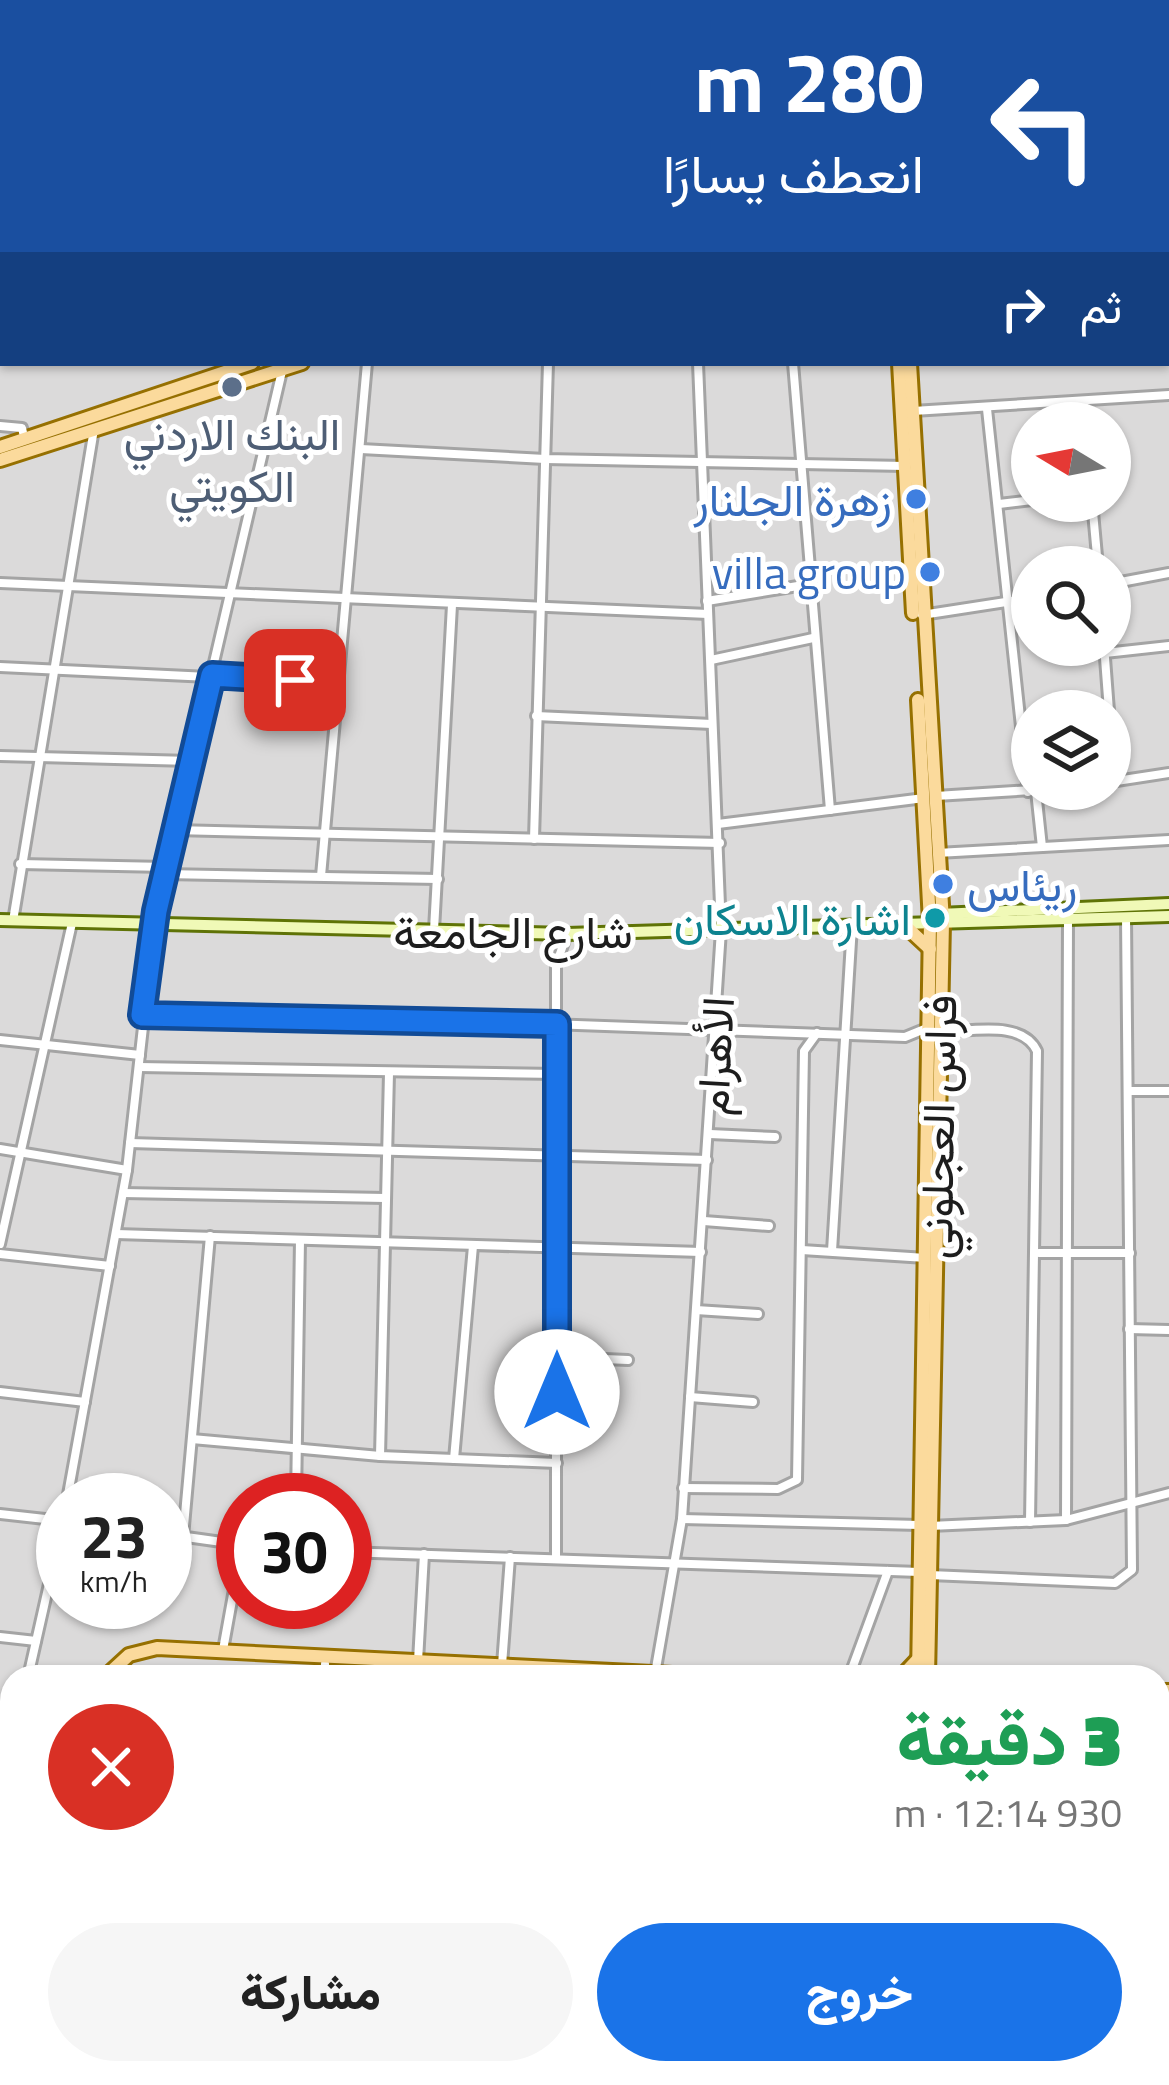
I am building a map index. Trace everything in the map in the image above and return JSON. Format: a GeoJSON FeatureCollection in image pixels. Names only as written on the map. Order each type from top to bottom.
{"type":"FeatureCollection","features":[{"type":"Feature","properties":{"kind":"main road"},"geometry":{"type":"LineString","coordinates":[[0,446],[243,366]]}},
{"type":"Feature","properties":{"kind":"main road"},"geometry":{"type":"LineString","coordinates":[[0,460],[291,366]]}},
{"type":"Feature","properties":{"kind":"main road","name":"فراس العجلوني"},"geometry":{"type":"LineString","coordinates":[[899,366],[937,918],[930,949],[933,1030],[921,1665]]}},
{"type":"Feature","properties":{"kind":"main road","name":"فراس العجلوني"},"geometry":{"type":"LineString","coordinates":[[910,366],[937,918],[926,1258],[924,1526]]}},
{"type":"Feature","properties":{"kind":"main road","name":"شارع الجامعة"},"geometry":{"type":"LineString","coordinates":[[6,921],[567,934],[902,923],[1169,904]]}},
{"type":"Feature","properties":{"kind":"main road","name":"شارع الجامعة"},"geometry":{"type":"LineString","coordinates":[[937,918],[1169,916]]}},
{"type":"Feature","properties":{"kind":"main road"},"geometry":{"type":"LineString","coordinates":[[902,923],[930,949]]}},
{"type":"Feature","properties":{"kind":"main road"},"geometry":{"type":"LineString","coordinates":[[116,1665],[147,1649],[451,1665]]}},
{"type":"Feature","properties":{"kind":"main road"},"geometry":{"type":"LineString","coordinates":[[127,1665],[152,1656],[263,1665]]}},
{"type":"Feature","properties":{"kind":"main road"},"geometry":{"type":"LineString","coordinates":[[914,1665],[923,1657],[931,1665]]}},
{"type":"Feature","properties":{"kind":"main road","name":"فراس العجلوني"},"geometry":{"type":"LineString","coordinates":[[923,1657],[925,1665]]}},
{"type":"Feature","properties":{"kind":"street"},"geometry":{"type":"LineString","coordinates":[[321,876],[367,366]]}},
{"type":"Feature","properties":{"kind":"street"},"geometry":{"type":"LineString","coordinates":[[534,839],[548,366]]}},
{"type":"Feature","properties":{"kind":"street","name":"الأهرام"},"geometry":{"type":"LineString","coordinates":[[657,1665],[682,1520],[722,930],[698,366]]}},
{"type":"Feature","properties":{"kind":"street"},"geometry":{"type":"LineString","coordinates":[[793,366],[830,810]]}},
{"type":"Feature","properties":{"kind":"street"},"geometry":{"type":"LineString","coordinates":[[72,1473],[127,1171],[154,923],[283,368]]}},
{"type":"Feature","properties":{"kind":"street"},"geometry":{"type":"LineString","coordinates":[[913,411],[1169,395]]}},
{"type":"Feature","properties":{"kind":"street"},"geometry":{"type":"LineString","coordinates":[[987,409],[1020,690]]}},
{"type":"Feature","properties":{"kind":"street"},"geometry":{"type":"LineString","coordinates":[[0,426],[20,428],[24,437]]}},
{"type":"Feature","properties":{"kind":"street"},"geometry":{"type":"LineString","coordinates":[[6,921],[20,864],[94,428]]}},
{"type":"Feature","properties":{"kind":"street"},"geometry":{"type":"LineString","coordinates":[[361,448],[545,459],[904,466]]}},
{"type":"Feature","properties":{"kind":"street"},"geometry":{"type":"LineString","coordinates":[[999,504],[1011,503]]}},
{"type":"Feature","properties":{"kind":"street"},"geometry":{"type":"LineString","coordinates":[[1131,580],[1169,573]]}},
{"type":"Feature","properties":{"kind":"street"},"geometry":{"type":"LineString","coordinates":[[0,583],[708,614]]}},
{"type":"Feature","properties":{"kind":"street"},"geometry":{"type":"LineString","coordinates":[[707,601],[810,584]]}},
{"type":"Feature","properties":{"kind":"street"},"geometry":{"type":"LineString","coordinates":[[922,615],[1010,602]]}},
{"type":"Feature","properties":{"kind":"street"},"geometry":{"type":"LineString","coordinates":[[434,932],[452,605]]}},
{"type":"Feature","properties":{"kind":"street"},"geometry":{"type":"LineString","coordinates":[[711,660],[813,638]]}},
{"type":"Feature","properties":{"kind":"street"},"geometry":{"type":"LineString","coordinates":[[1131,648],[1169,646]]}},
{"type":"Feature","properties":{"kind":"street"},"geometry":{"type":"LineString","coordinates":[[0,667],[337,683]]}},
{"type":"Feature","properties":{"kind":"street"},"geometry":{"type":"LineString","coordinates":[[536,716],[712,724]]}},
{"type":"Feature","properties":{"kind":"street"},"geometry":{"type":"LineString","coordinates":[[0,756],[191,761]]}},
{"type":"Feature","properties":{"kind":"street"},"geometry":{"type":"LineString","coordinates":[[1131,779],[1169,773]]}},
{"type":"Feature","properties":{"kind":"street"},"geometry":{"type":"LineString","coordinates":[[718,824],[929,797],[1011,792]]}},
{"type":"Feature","properties":{"kind":"street"},"geometry":{"type":"LineString","coordinates":[[1035,810],[1042,847]]}},
{"type":"Feature","properties":{"kind":"street"},"geometry":{"type":"LineString","coordinates":[[174,830],[719,843]]}},
{"type":"Feature","properties":{"kind":"street"},"geometry":{"type":"LineString","coordinates":[[936,853],[1169,839]]}},
{"type":"Feature","properties":{"kind":"street"},"geometry":{"type":"LineString","coordinates":[[20,864],[438,879]]}},
{"type":"Feature","properties":{"kind":"street"},"geometry":{"type":"LineString","coordinates":[[372,1553],[678,1560],[1115,1583],[1132,1570],[1126,917]]}},
{"type":"Feature","properties":{"kind":"street"},"geometry":{"type":"LineString","coordinates":[[1066,1520],[1068,919]]}},
{"type":"Feature","properties":{"kind":"street"},"geometry":{"type":"LineString","coordinates":[[0,1244],[72,922]]}},
{"type":"Feature","properties":{"kind":"street"},"geometry":{"type":"LineString","coordinates":[[832,1251],[852,925]]}},
{"type":"Feature","properties":{"kind":"street"},"geometry":{"type":"LineString","coordinates":[[556,1558],[556,964],[567,934]]}},
{"type":"Feature","properties":{"kind":"street"},"geometry":{"type":"LineString","coordinates":[[142,1015],[716,1027],[905,1037],[933,1030],[1017,1032],[1034,1043],[1039,1062],[1039,1253],[1030,1522]]}},
{"type":"Feature","properties":{"kind":"street"},"geometry":{"type":"LineString","coordinates":[[782,1030],[804,1051]]}},
{"type":"Feature","properties":{"kind":"street"},"geometry":{"type":"LineString","coordinates":[[683,1488],[778,1490],[797,1480],[804,1051],[820,1032]]}},
{"type":"Feature","properties":{"kind":"street"},"geometry":{"type":"LineString","coordinates":[[0,1040],[140,1055]]}},
{"type":"Feature","properties":{"kind":"street"},"geometry":{"type":"LineString","coordinates":[[139,1067],[558,1075]]}},
{"type":"Feature","properties":{"kind":"street"},"geometry":{"type":"LineString","coordinates":[[380,1456],[389,1073]]}},
{"type":"Feature","properties":{"kind":"street"},"geometry":{"type":"LineString","coordinates":[[1129,1091],[1169,1091]]}},
{"type":"Feature","properties":{"kind":"street"},"geometry":{"type":"LineString","coordinates":[[710,1134],[775,1137]]}},
{"type":"Feature","properties":{"kind":"street"},"geometry":{"type":"LineString","coordinates":[[130,1143],[707,1160]]}},
{"type":"Feature","properties":{"kind":"street"},"geometry":{"type":"LineString","coordinates":[[0,1149],[127,1171]]}},
{"type":"Feature","properties":{"kind":"street"},"geometry":{"type":"LineString","coordinates":[[123,1192],[385,1198]]}},
{"type":"Feature","properties":{"kind":"street"},"geometry":{"type":"LineString","coordinates":[[704,1221],[770,1226]]}},
{"type":"Feature","properties":{"kind":"street"},"geometry":{"type":"LineString","coordinates":[[116,1234],[701,1252]]}},
{"type":"Feature","properties":{"kind":"street"},"geometry":{"type":"LineString","coordinates":[[189,1473],[210,1236]]}},
{"type":"Feature","properties":{"kind":"street"},"geometry":{"type":"LineString","coordinates":[[297,1473],[300,1240]]}},
{"type":"Feature","properties":{"kind":"street"},"geometry":{"type":"LineString","coordinates":[[454,1459],[473,1245]]}},
{"type":"Feature","properties":{"kind":"street"},"geometry":{"type":"LineString","coordinates":[[802,1250],[926,1258]]}},
{"type":"Feature","properties":{"kind":"street"},"geometry":{"type":"LineString","coordinates":[[1039,1253],[1130,1252]]}},
{"type":"Feature","properties":{"kind":"street"},"geometry":{"type":"LineString","coordinates":[[0,1254],[110,1266]]}},
{"type":"Feature","properties":{"kind":"street"},"geometry":{"type":"LineString","coordinates":[[696,1310],[758,1314]]}},
{"type":"Feature","properties":{"kind":"street"},"geometry":{"type":"LineString","coordinates":[[1129,1329],[1169,1330]]}},
{"type":"Feature","properties":{"kind":"street"},"geometry":{"type":"LineString","coordinates":[[557,1357],[628,1360]]}},
{"type":"Feature","properties":{"kind":"street"},"geometry":{"type":"LineString","coordinates":[[0,1392],[86,1402]]}},
{"type":"Feature","properties":{"kind":"street"},"geometry":{"type":"LineString","coordinates":[[690,1397],[753,1402]]}},
{"type":"Feature","properties":{"kind":"street"},"geometry":{"type":"LineString","coordinates":[[192,1439],[380,1456],[556,1463]]}},
{"type":"Feature","properties":{"kind":"street"},"geometry":{"type":"LineString","coordinates":[[682,1520],[924,1526],[1030,1522],[1066,1520],[1169,1493]]}},
{"type":"Feature","properties":{"kind":"street"},"geometry":{"type":"LineString","coordinates":[[0,1514],[36,1518]]}},
{"type":"Feature","properties":{"kind":"street"},"geometry":{"type":"LineString","coordinates":[[418,1661],[424,1554]]}},
{"type":"Feature","properties":{"kind":"street"},"geometry":{"type":"LineString","coordinates":[[509,1665],[510,1557]]}},
{"type":"Feature","properties":{"kind":"street"},"geometry":{"type":"LineString","coordinates":[[853,1665],[888,1571]]}},
{"type":"Feature","properties":{"kind":"street"},"geometry":{"type":"LineString","coordinates":[[31,1665],[39,1629]]}},
{"type":"Feature","properties":{"kind":"street"},"geometry":{"type":"LineString","coordinates":[[223,1650],[227,1629]]}},
{"type":"Feature","properties":{"kind":"street"},"geometry":{"type":"LineString","coordinates":[[0,1636],[36,1641]]}},
{"type":"Feature","properties":{"kind":"shaded area"},"geometry":{"type":"Polygon","coordinates":[[[0,366],[1169,366],[1169,1665],[0,1665],[0,366]]]}},
{"type":"Feature","properties":{"kind":"place","name":"البنك الاردني الكويتي"},"geometry":{"type":"Point","coordinates":[232,387]}},
{"type":"Feature","properties":{"kind":"place","name":"زهرة الجلنار"},"geometry":{"type":"Point","coordinates":[916,499]}},
{"type":"Feature","properties":{"kind":"place","name":"villa group"},"geometry":{"type":"Point","coordinates":[930,572]}},
{"type":"Feature","properties":{"kind":"place","name":"ريئاس"},"geometry":{"type":"Point","coordinates":[943,884]}},
{"type":"Feature","properties":{"kind":"place","name":"اشارة الاسكان"},"geometry":{"type":"Point","coordinates":[935,918]}},
{"type":"Feature","properties":{"kind":"route"},"geometry":{"type":"LineString","coordinates":[[295,680],[212,675],[156,911],[142,1015],[557,1024],[557,1392]]}}]}
